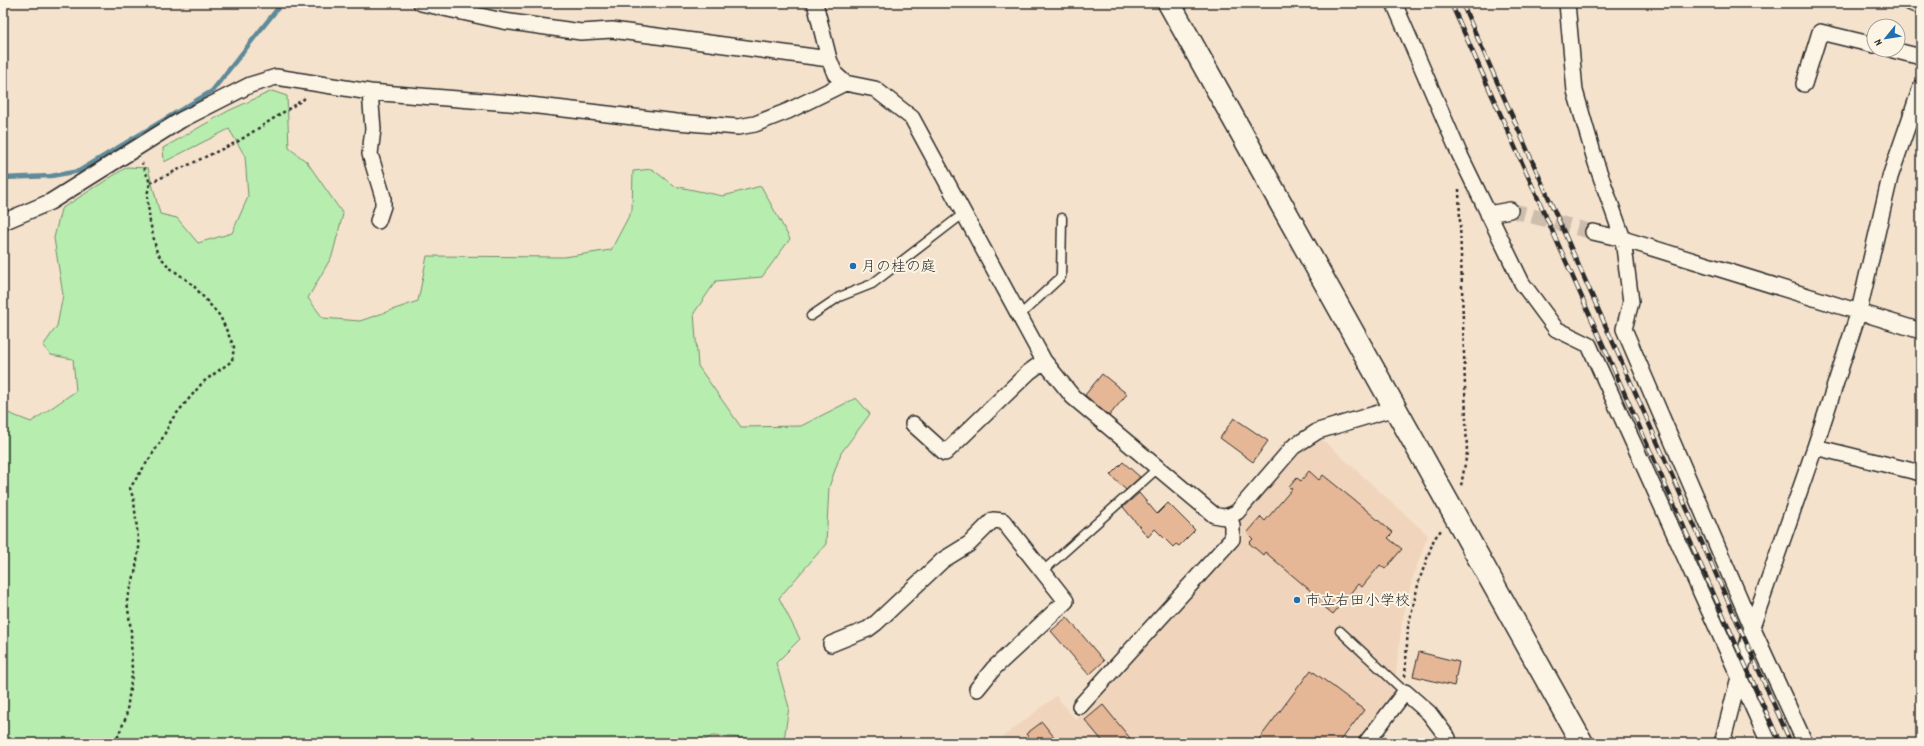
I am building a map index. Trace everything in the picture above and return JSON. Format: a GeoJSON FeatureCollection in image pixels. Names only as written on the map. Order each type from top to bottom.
{"type":"FeatureCollection","features":[{"type":"Feature","properties":{"kind":"street"},"geometry":{"type":"LineString","coordinates":[[421,3],[503,21],[581,32],[612,30],[829,59]]}},
{"type":"Feature","properties":{"kind":"street"},"geometry":{"type":"LineString","coordinates":[[815,3],[829,59],[835,74],[845,83],[875,89],[912,118],[1044,360],[1073,397],[1214,515],[1229,517],[1237,512],[1293,447],[1318,431],[1395,408]]}},
{"type":"Feature","properties":{"kind":"street"},"geometry":{"type":"LineString","coordinates":[[1169,3],[1582,743]]}},
{"type":"Feature","properties":{"kind":"street"},"geometry":{"type":"LineString","coordinates":[[1394,3],[1459,153],[1522,283],[1556,329],[1589,345],[1770,743]]}},
{"type":"Feature","properties":{"kind":"street"},"geometry":{"type":"LineString","coordinates":[[1567,3],[1575,91],[1596,163],[1623,239],[1631,302],[1624,329],[1752,627],[1805,743]]}},
{"type":"Feature","properties":{"kind":"street"},"geometry":{"type":"LineString","coordinates":[[1911,3],[1921,6]]}},
{"type":"Feature","properties":{"kind":"street"},"geometry":{"type":"LineString","coordinates":[[1804,84],[1820,32],[1866,43]]}},
{"type":"Feature","properties":{"kind":"street"},"geometry":{"type":"LineString","coordinates":[[1906,53],[1921,57]]}},
{"type":"Feature","properties":{"kind":"street"},"geometry":{"type":"LineString","coordinates":[[3,222],[50,202],[181,120],[250,85],[276,77],[370,92],[521,104],[677,122],[738,127],[755,124],[788,111],[845,83]]}},
{"type":"Feature","properties":{"kind":"street"},"geometry":{"type":"LineString","coordinates":[[1722,743],[1752,627],[1815,447],[1859,311],[1890,177],[1921,87]]}},
{"type":"Feature","properties":{"kind":"street"},"geometry":{"type":"LineString","coordinates":[[370,92],[373,129],[370,154],[383,197],[383,206],[378,221]]}},
{"type":"Feature","properties":{"kind":"street"},"geometry":{"type":"LineString","coordinates":[[1488,214],[1510,210]]}},
{"type":"Feature","properties":{"kind":"street"},"geometry":{"type":"LineString","coordinates":[[1593,232],[1623,239],[1921,331]]}},
{"type":"Feature","properties":{"kind":"street"},"geometry":{"type":"LineString","coordinates":[[913,424],[945,453],[1029,372],[1044,360]]}},
{"type":"Feature","properties":{"kind":"street"},"geometry":{"type":"LineString","coordinates":[[1815,447],[1921,473]]}},
{"type":"Feature","properties":{"kind":"street"},"geometry":{"type":"LineString","coordinates":[[1080,706],[1232,539],[1232,525],[1229,517]]}},
{"type":"Feature","properties":{"kind":"street"},"geometry":{"type":"LineString","coordinates":[[831,644],[868,629],[943,560],[969,544],[993,520],[1003,521],[1066,601],[994,668],[976,689]]}},
{"type":"Feature","properties":{"kind":"street"},"geometry":{"type":"LineString","coordinates":[[1366,743],[1405,692],[1429,713],[1448,738],[1449,743]]}},
{"type":"Feature","properties":{"kind":"lane"},"geometry":{"type":"LineString","coordinates":[[811,316],[839,297],[872,284],[964,214]]}},
{"type":"Feature","properties":{"kind":"lane"},"geometry":{"type":"LineString","coordinates":[[1019,316],[1061,277],[1062,218]]}},
{"type":"Feature","properties":{"kind":"lane"},"geometry":{"type":"LineString","coordinates":[[1043,571],[1158,468]]}},
{"type":"Feature","properties":{"kind":"lane"},"geometry":{"type":"LineString","coordinates":[[1340,631],[1405,692]]}},
{"type":"Feature","properties":{"kind":"path"},"geometry":{"type":"LineString","coordinates":[[150,183],[237,142],[306,98],[317,93],[319,84]]}},
{"type":"Feature","properties":{"kind":"path"},"geometry":{"type":"LineString","coordinates":[[115,743],[126,717],[132,675],[131,631],[127,601],[135,573],[139,548],[134,501],[130,488],[161,441],[172,419],[203,382],[232,361],[234,347],[220,316],[192,284],[169,267],[157,253],[150,222],[147,195],[150,183],[136,149]]}},
{"type":"Feature","properties":{"kind":"path"},"geometry":{"type":"LineString","coordinates":[[1405,692],[1408,626],[1419,581],[1434,539],[1455,515],[1467,453],[1459,187]]}},
{"type":"Feature","properties":{"kind":"shaded area","name":"市立右田小学校"},"geometry":{"type":"Polygon","coordinates":[[[1322,439],[1428,535],[1413,577],[1402,622],[1394,692],[1356,743],[996,742],[1056,696],[1076,720],[1243,538],[1239,521],[1301,452],[1322,439]]]}},
{"type":"Feature","properties":{"kind":"green space"},"geometry":{"type":"Polygon","coordinates":[[[272,91],[287,96],[289,148],[307,162],[343,214],[332,256],[308,298],[323,318],[360,321],[418,301],[427,256],[564,257],[611,250],[632,210],[633,171],[652,169],[674,186],[723,196],[761,186],[790,239],[762,277],[716,281],[694,313],[698,366],[741,427],[801,426],[856,398],[870,414],[841,453],[829,487],[826,544],[779,598],[800,639],[776,663],[789,707],[784,740],[712,736],[699,743],[3,743],[3,411],[31,422],[76,391],[73,359],[51,355],[43,346],[57,326],[63,295],[54,238],[61,209],[127,167],[148,168],[160,214],[177,218],[198,243],[232,233],[248,197],[245,156],[229,129],[164,162],[163,148],[228,111],[272,91]]]}},
{"type":"Feature","properties":{"kind":"building"},"geometry":{"type":"Polygon","coordinates":[[[1102,374],[1127,394],[1109,416],[1085,395],[1102,374]]]}},
{"type":"Feature","properties":{"kind":"building"},"geometry":{"type":"Polygon","coordinates":[[[1234,418],[1268,441],[1253,462],[1220,438],[1234,418]]]}},
{"type":"Feature","properties":{"kind":"building"},"geometry":{"type":"Polygon","coordinates":[[[1123,462],[1140,477],[1126,490],[1110,475],[1123,462]]]}},
{"type":"Feature","properties":{"kind":"building"},"geometry":{"type":"Polygon","coordinates":[[[1309,471],[1319,480],[1323,475],[1365,509],[1393,533],[1388,538],[1402,549],[1385,569],[1380,565],[1362,587],[1358,584],[1333,614],[1317,601],[1319,598],[1265,552],[1263,555],[1249,543],[1253,539],[1247,533],[1261,517],[1265,521],[1292,489],[1289,487],[1297,478],[1301,481],[1309,471]]]}},
{"type":"Feature","properties":{"kind":"building"},"geometry":{"type":"Polygon","coordinates":[[[1139,493],[1157,514],[1168,503],[1195,530],[1179,546],[1176,544],[1173,547],[1155,529],[1148,537],[1123,507],[1139,493]]]}},
{"type":"Feature","properties":{"kind":"building"},"geometry":{"type":"Polygon","coordinates":[[[1067,617],[1104,661],[1089,675],[1051,631],[1067,617]]]}},
{"type":"Feature","properties":{"kind":"building"},"geometry":{"type":"Polygon","coordinates":[[[1419,652],[1459,662],[1454,686],[1413,676],[1419,652]]]}},
{"type":"Feature","properties":{"kind":"building"},"geometry":{"type":"Polygon","coordinates":[[[1311,670],[1364,710],[1339,743],[1256,743],[1311,670]]]}},
{"type":"Feature","properties":{"kind":"building"},"geometry":{"type":"Polygon","coordinates":[[[1103,705],[1134,743],[1104,743],[1085,720],[1103,705]]]}},
{"type":"Feature","properties":{"kind":"building"},"geometry":{"type":"Polygon","coordinates":[[[1042,722],[1059,743],[1033,743],[1026,734],[1042,722]]]}},
{"type":"Feature","properties":{"kind":"waterway"},"geometry":{"type":"LineString","coordinates":[[3,178],[51,176],[79,171],[212,91],[282,3]]}},
{"type":"Feature","properties":{"kind":"tunnel"},"geometry":{"type":"LineString","coordinates":[[1510,210],[1593,232]]}},
{"type":"Feature","properties":{"kind":"railway"},"geometry":{"type":"LineString","coordinates":[[1451,3],[1780,743]]}},
{"type":"Feature","properties":{"kind":"railway"},"geometry":{"type":"LineString","coordinates":[[1462,3],[1791,743]]}},
{"type":"Feature","properties":{"kind":"place","name":"月の桂の庭"},"geometry":{"type":"Point","coordinates":[853,266]}},
{"type":"Feature","properties":{"kind":"place","name":"市立右田小学校"},"geometry":{"type":"Point","coordinates":[1297,600]}}]}
